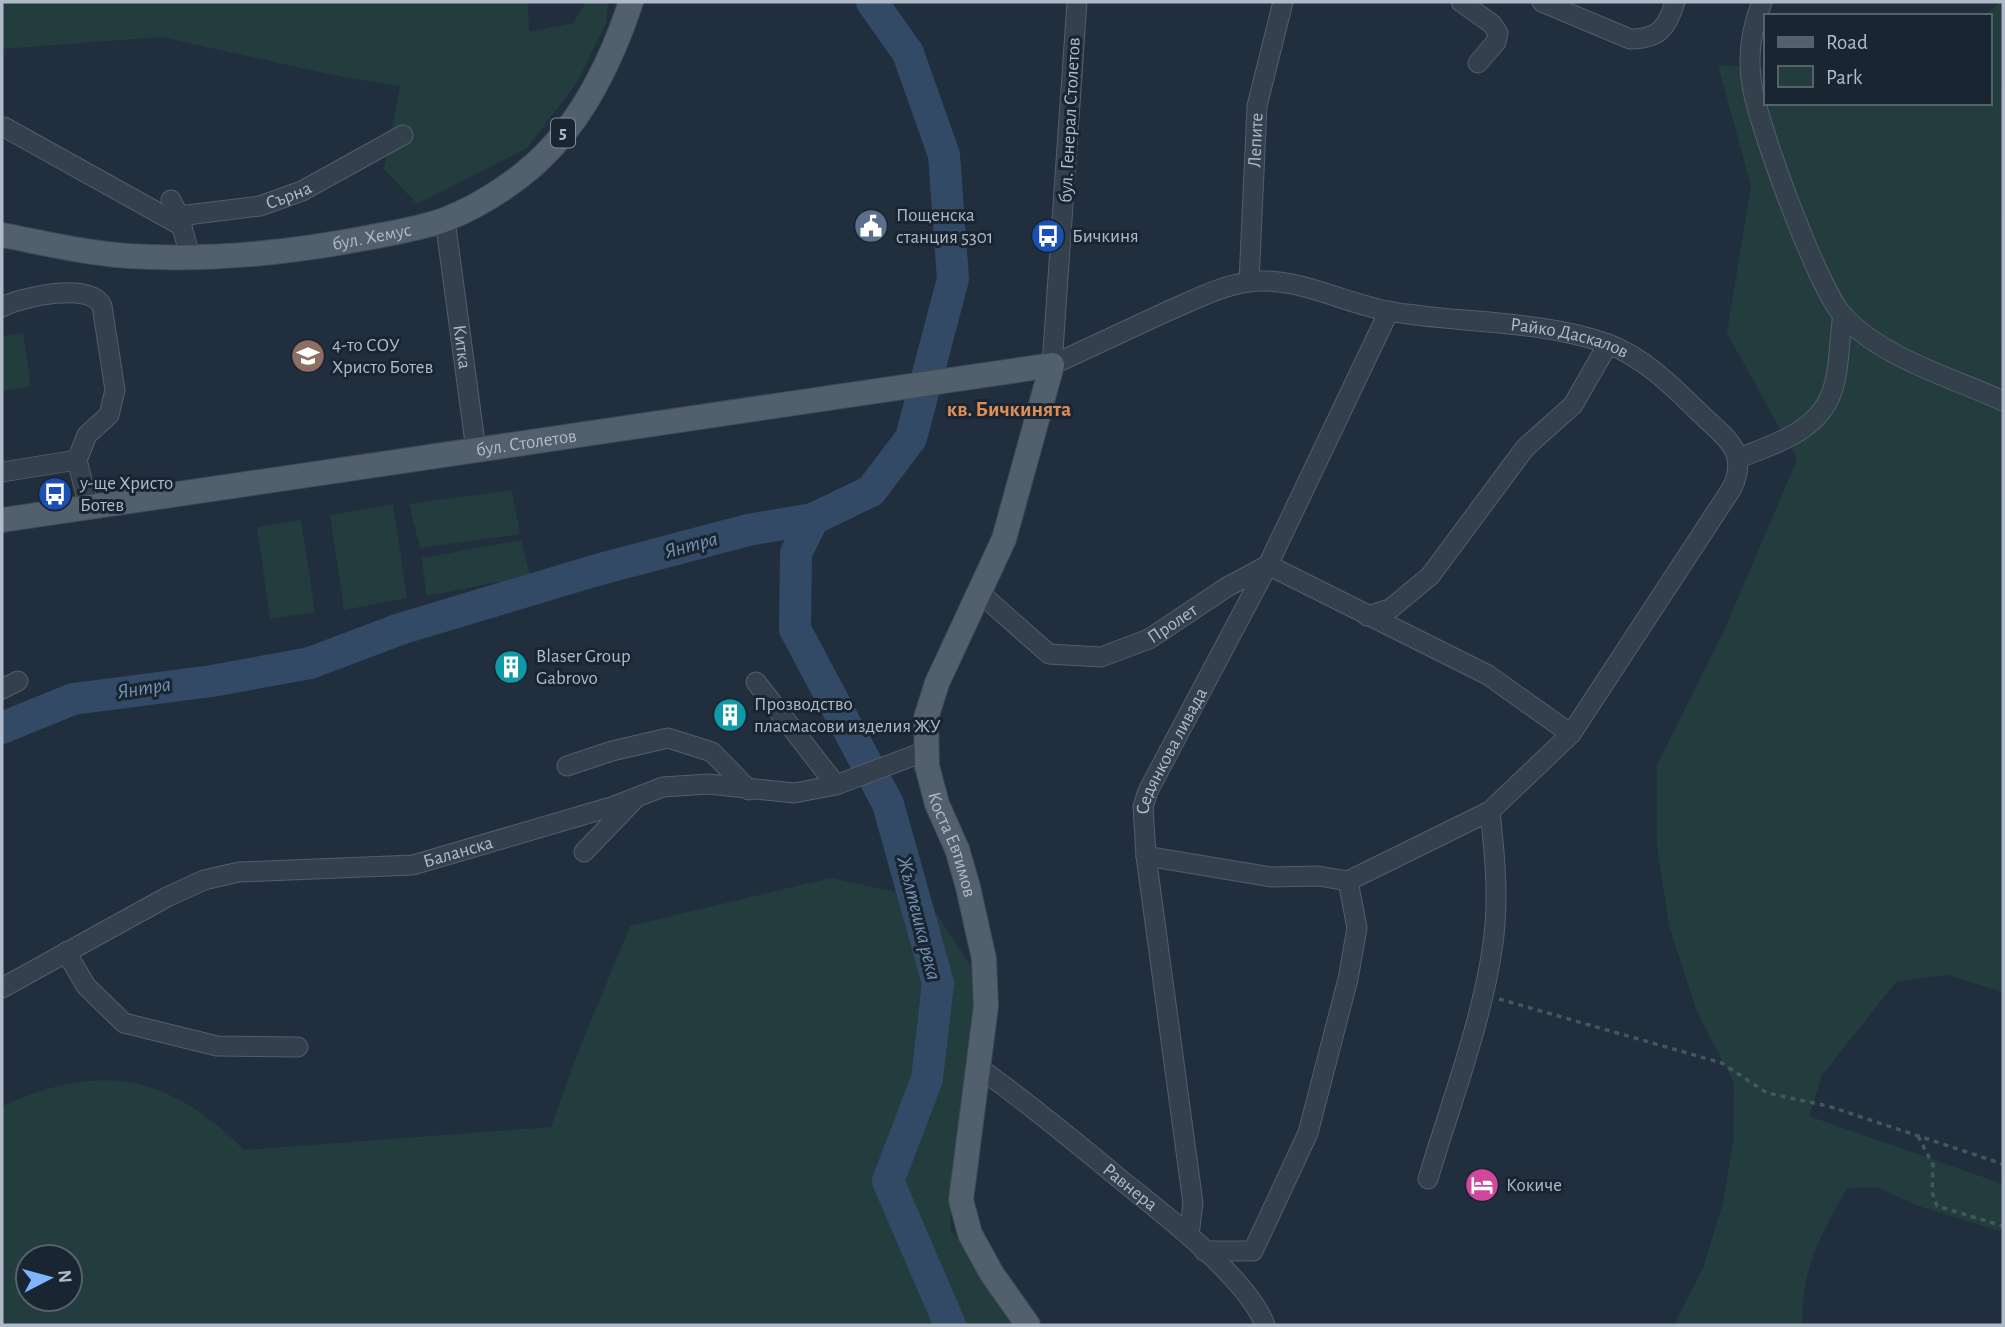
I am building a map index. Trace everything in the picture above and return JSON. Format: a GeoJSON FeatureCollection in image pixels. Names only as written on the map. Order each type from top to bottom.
{"type":"FeatureCollection","features":[{"type":"Feature","properties":{"kind":"main road","name":"бул. Хемус"},"geometry":{"type":"LineString","coordinates":[[2,235],[71,249],[128,256],[238,256],[307,250],[407,231],[444,220],[516,180],[554,146],[596,87],[631,2]]}},
{"type":"Feature","properties":{"kind":"main road","name":"бул. Столетов"},"geometry":{"type":"LineString","coordinates":[[2,520],[1052,365]]}},
{"type":"Feature","properties":{"kind":"main road","name":"Коста Евтимов"},"geometry":{"type":"LineString","coordinates":[[1028,1325],[992,1274],[970,1234],[961,1200],[986,1006],[984,959],[957,849],[937,804],[926,751],[926,718],[937,683],[981,594],[1004,539],[1052,365]]}},
{"type":"Feature","properties":{"kind":"street","name":"бул. Генерал Столетов"},"geometry":{"type":"LineString","coordinates":[[1052,365],[1077,2]]}},
{"type":"Feature","properties":{"kind":"street","name":"Лепите"},"geometry":{"type":"LineString","coordinates":[[1249,282],[1257,106],[1283,2]]}},
{"type":"Feature","properties":{"kind":"street"},"geometry":{"type":"LineString","coordinates":[[1461,2],[1492,24],[1498,33],[1496,42],[1478,63]]}},
{"type":"Feature","properties":{"kind":"street"},"geometry":{"type":"LineString","coordinates":[[1542,2],[1630,39],[1645,39],[1659,34],[1668,24],[1675,2]]}},
{"type":"Feature","properties":{"kind":"street"},"geometry":{"type":"LineString","coordinates":[[1762,2],[1755,21],[1750,50],[1752,86],[1784,187],[1824,283],[1843,315],[1876,344],[2003,401]]}},
{"type":"Feature","properties":{"kind":"street"},"geometry":{"type":"LineString","coordinates":[[4,127],[177,214],[190,256]]}},
{"type":"Feature","properties":{"kind":"street","name":"Сърна"},"geometry":{"type":"LineString","coordinates":[[177,214],[260,206],[302,191],[403,135]]}},
{"type":"Feature","properties":{"kind":"street","name":"Китка"},"geometry":{"type":"LineString","coordinates":[[444,220],[475,450]]}},
{"type":"Feature","properties":{"kind":"street","name":"Райко Даскалов"},"geometry":{"type":"LineString","coordinates":[[1052,365],[1210,293],[1249,282],[1301,288],[1390,311],[1493,321],[1608,344],[1640,361],[1678,392],[1725,437],[1739,458]]}},
{"type":"Feature","properties":{"kind":"street"},"geometry":{"type":"LineString","coordinates":[[2,307],[12,302],[73,292],[99,300],[115,390],[109,415],[87,435],[77,460],[89,507]]}},
{"type":"Feature","properties":{"kind":"street","name":"Седянкова ливада"},"geometry":{"type":"LineString","coordinates":[[1189,1235],[1193,1203],[1146,856],[1143,807],[1148,790],[1268,565],[1390,311]]}},
{"type":"Feature","properties":{"kind":"street"},"geometry":{"type":"LineString","coordinates":[[1146,856],[1271,877],[1318,876],[1348,881],[1490,811],[1571,734],[1732,488],[1739,473],[1739,458],[1792,436],[1824,410],[1834,385],[1843,315]]}},
{"type":"Feature","properties":{"kind":"street"},"geometry":{"type":"LineString","coordinates":[[1367,616],[1390,609],[1430,576],[1525,448],[1573,405],[1608,344]]}},
{"type":"Feature","properties":{"kind":"street"},"geometry":{"type":"LineString","coordinates":[[2,472],[77,460]]}},
{"type":"Feature","properties":{"kind":"street"},"geometry":{"type":"LineString","coordinates":[[1268,565],[1488,675],[1571,734]]}},
{"type":"Feature","properties":{"kind":"street","name":"Пролет"},"geometry":{"type":"LineString","coordinates":[[981,594],[1049,654],[1101,657],[1149,639],[1227,587],[1268,565]]}},
{"type":"Feature","properties":{"kind":"street"},"geometry":{"type":"LineString","coordinates":[[756,682],[842,783]]}},
{"type":"Feature","properties":{"kind":"street"},"geometry":{"type":"LineString","coordinates":[[567,766],[612,751],[668,738],[712,752],[749,790]]}},
{"type":"Feature","properties":{"kind":"street","name":"Баланска"},"geometry":{"type":"LineString","coordinates":[[2,988],[167,897],[204,880],[239,872],[413,865],[663,787],[708,784],[793,793],[842,783],[926,751]]}},
{"type":"Feature","properties":{"kind":"street"},"geometry":{"type":"LineString","coordinates":[[584,852],[636,797]]}},
{"type":"Feature","properties":{"kind":"street"},"geometry":{"type":"LineString","coordinates":[[1428,1179],[1481,995],[1495,926],[1496,869],[1490,811]]}},
{"type":"Feature","properties":{"kind":"street"},"geometry":{"type":"LineString","coordinates":[[1204,1251],[1252,1251],[1308,1133],[1348,979],[1357,928],[1348,881]]}},
{"type":"Feature","properties":{"kind":"street"},"geometry":{"type":"LineString","coordinates":[[66,952],[86,986],[124,1023],[216,1046],[298,1046]]}},
{"type":"Feature","properties":{"kind":"street","name":"Равнера"},"geometry":{"type":"LineString","coordinates":[[978,1066],[1189,1235],[1258,1306],[1265,1325]]}},
{"type":"Feature","properties":{"kind":"path"},"geometry":{"type":"LineString","coordinates":[[1481,995],[1722,1063],[1766,1093],[1829,1106],[2003,1164]]}},
{"type":"Feature","properties":{"kind":"path"},"geometry":{"type":"LineString","coordinates":[[1917,1135],[1933,1165],[1932,1192],[1937,1206],[2003,1226]]}},
{"type":"Feature","properties":{"kind":"green space"},"geometry":{"type":"Polygon","coordinates":[[[2,2],[528,2],[529,32],[573,23],[586,2],[608,2],[606,23],[578,81],[527,148],[417,204],[384,169],[400,86],[342,77],[161,37],[2,49],[2,2]]]}},
{"type":"Feature","properties":{"kind":"green space"},"geometry":{"type":"Polygon","coordinates":[[[2001,2],[2003,995],[1997,990],[1947,975],[1896,982],[1822,1075],[1809,1116],[2003,1184],[2003,1232],[1918,1206],[1877,1187],[1847,1188],[1814,1254],[1805,1287],[1803,1325],[1674,1325],[1703,1268],[1723,1203],[1733,1143],[1734,1083],[1697,1012],[1669,926],[1657,846],[1657,765],[1726,626],[1797,459],[1727,333],[1751,186],[1718,65],[1764,68],[1764,105],[1991,105],[1991,14],[1986,14],[2001,2]]]}},
{"type":"Feature","properties":{"kind":"green space"},"geometry":{"type":"Polygon","coordinates":[[[23,333],[31,386],[2,391],[2,336],[23,333]]]}},
{"type":"Feature","properties":{"kind":"green space"},"geometry":{"type":"Polygon","coordinates":[[[512,490],[520,534],[420,548],[409,504],[512,490]]]}},
{"type":"Feature","properties":{"kind":"green space"},"geometry":{"type":"Polygon","coordinates":[[[393,504],[407,598],[344,610],[330,515],[393,504]]]}},
{"type":"Feature","properties":{"kind":"green space"},"geometry":{"type":"Polygon","coordinates":[[[301,520],[315,612],[270,619],[257,527],[301,520]]]}},
{"type":"Feature","properties":{"kind":"green space"},"geometry":{"type":"Polygon","coordinates":[[[521,540],[530,576],[426,596],[422,558],[521,540]]]}},
{"type":"Feature","properties":{"kind":"green space"},"geometry":{"type":"Polygon","coordinates":[[[830,878],[926,898],[977,975],[950,1229],[1025,1325],[2,1325],[2,1108],[5,1105],[40,1091],[72,1083],[103,1080],[133,1083],[161,1091],[189,1105],[217,1125],[244,1150],[551,1127],[576,1057],[630,926],[830,878]]]}},
{"type":"Feature","properties":{"kind":"waterway","name":"Янтра"},"geometry":{"type":"LineString","coordinates":[[2,728],[73,699],[212,681],[310,663],[400,629],[597,570],[748,530],[813,519],[871,491],[911,438],[953,279],[944,155],[908,53],[872,2]]}},
{"type":"Feature","properties":{"kind":"waterway","name":"Жълтешка река"},"geometry":{"type":"LineString","coordinates":[[813,519],[796,553],[795,629],[888,804],[938,983],[927,1079],[888,1181],[950,1325]]}},
{"type":"Feature","properties":{"kind":"place","name":"Пощенска станция 5301"},"geometry":{"type":"Point","coordinates":[871,226]}},
{"type":"Feature","properties":{"kind":"place","name":"Бичкиня"},"geometry":{"type":"Point","coordinates":[1048,236]}},
{"type":"Feature","properties":{"kind":"place","name":"4-то СОУ Христо Ботев"},"geometry":{"type":"Point","coordinates":[308,356]}},
{"type":"Feature","properties":{"kind":"place","name":"у-ще Христо Ботев"},"geometry":{"type":"Point","coordinates":[55,494]}},
{"type":"Feature","properties":{"kind":"place","name":"Blaser Group Gabrovo"},"geometry":{"type":"Point","coordinates":[511,667]}},
{"type":"Feature","properties":{"kind":"place","name":"Прозводство пласмасови изделия ЖУ"},"geometry":{"type":"Point","coordinates":[730,715]}},
{"type":"Feature","properties":{"kind":"place","name":"Кокиче"},"geometry":{"type":"Point","coordinates":[1482,1185]}},
{"type":"Feature","properties":{"kind":"district","name":"кв. Бичкинята"},"geometry":{"type":"Point","coordinates":[1009,409]}}]}
